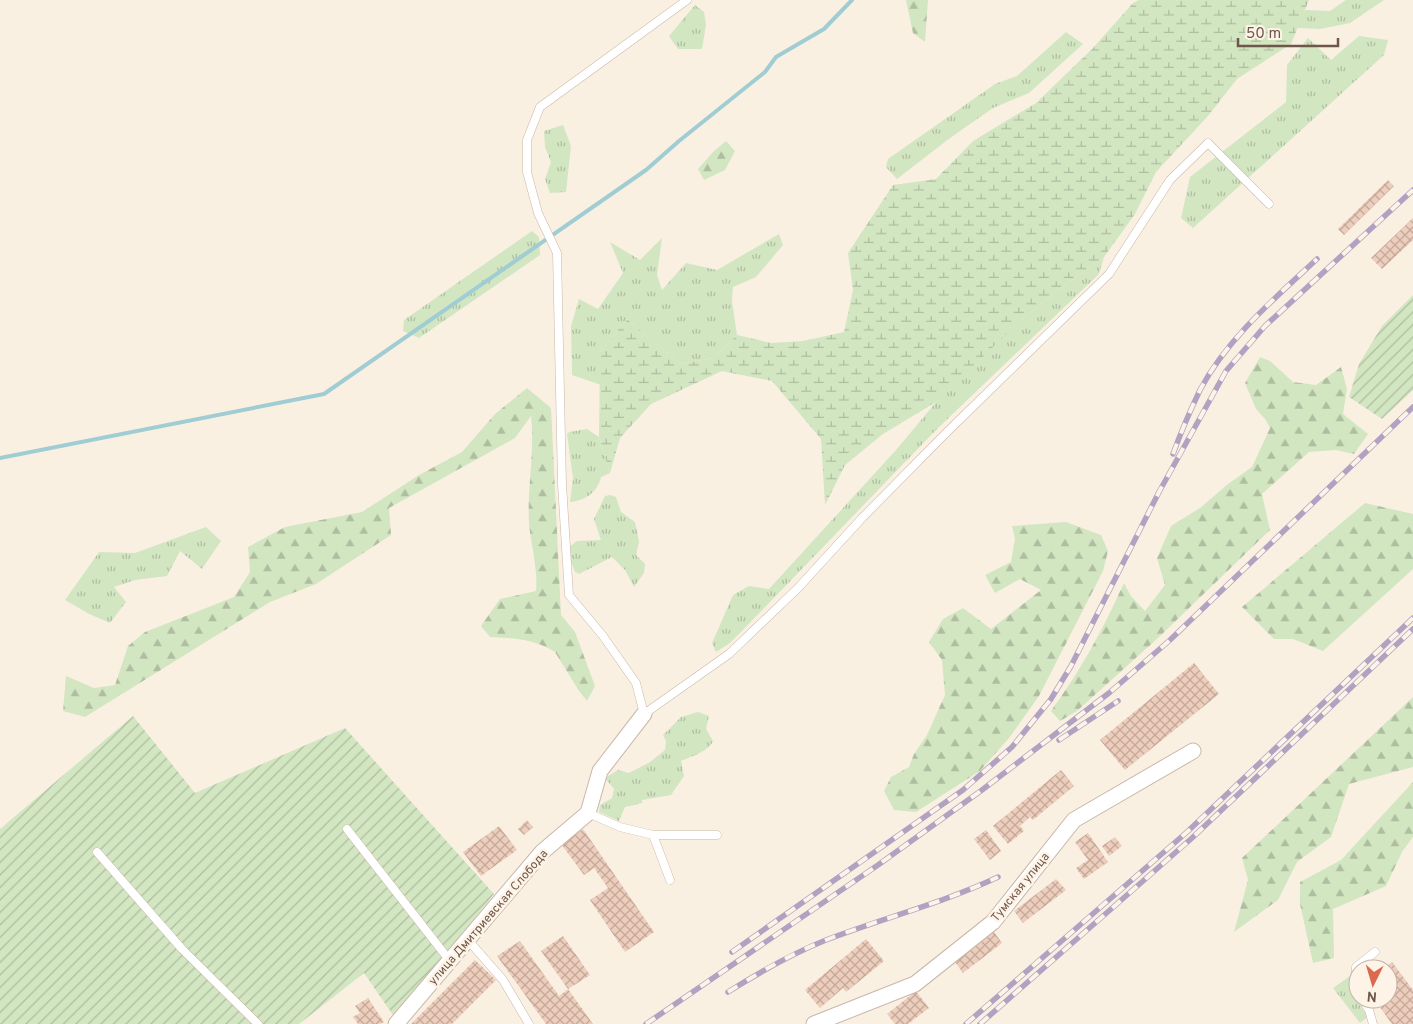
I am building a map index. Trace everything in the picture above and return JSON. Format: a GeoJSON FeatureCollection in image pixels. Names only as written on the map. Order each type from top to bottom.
{"type":"FeatureCollection","features":[{"type":"Feature","properties":{"kind":"street"},"geometry":{"type":"LineString","coordinates":[[588,813],[600,771],[644,714]]}},
{"type":"Feature","properties":{"kind":"street","name":"Тумская улица"},"geometry":{"type":"LineString","coordinates":[[814,1024],[915,984],[993,922],[1074,820],[1193,751]]}},
{"type":"Feature","properties":{"kind":"street","name":"улица Дмитриевская Слобода"},"geometry":{"type":"LineString","coordinates":[[396,1024],[542,852],[588,813]]}},
{"type":"Feature","properties":{"kind":"lane"},"geometry":{"type":"LineString","coordinates":[[687,0],[540,107],[527,140],[527,172],[538,213],[556,253],[562,484],[569,595],[603,636],[636,683],[644,714],[729,654],[798,588],[863,517],[946,433],[1110,274],[1170,180],[1208,143],[1269,204]]}},
{"type":"Feature","properties":{"kind":"lane"},"geometry":{"type":"LineString","coordinates":[[588,813],[620,827],[654,835],[717,835]]}},
{"type":"Feature","properties":{"kind":"lane"},"geometry":{"type":"LineString","coordinates":[[347,829],[450,961]]}},
{"type":"Feature","properties":{"kind":"lane"},"geometry":{"type":"LineString","coordinates":[[654,835],[670,880]]}},
{"type":"Feature","properties":{"kind":"lane"},"geometry":{"type":"LineString","coordinates":[[98,852],[182,950],[258,1024]]}},
{"type":"Feature","properties":{"kind":"lane"},"geometry":{"type":"LineString","coordinates":[[468,940],[503,980],[529,1024]]}},
{"type":"Feature","properties":{"kind":"lane"},"geometry":{"type":"LineString","coordinates":[[1366,959],[1375,952]]}},
{"type":"Feature","properties":{"kind":"lane"},"geometry":{"type":"LineString","coordinates":[[1368,1009],[1374,1024]]}},
{"type":"Feature","properties":{"kind":"green space"},"geometry":{"type":"Polygon","coordinates":[[[906,0],[928,0],[925,42],[913,33],[906,0]]]}},
{"type":"Feature","properties":{"kind":"green space"},"geometry":{"type":"Polygon","coordinates":[[[1139,0],[1309,0],[1291,44],[1237,79],[1208,116],[1156,172],[1135,214],[1104,257],[1021,320],[936,402],[883,434],[845,465],[825,505],[821,439],[772,381],[722,371],[651,404],[620,438],[610,473],[599,437],[600,352],[627,319],[680,364],[714,358],[737,335],[771,343],[803,341],[844,332],[853,290],[848,253],[893,185],[936,179],[973,141],[1036,103],[1093,48],[1133,3],[1139,0]]]}},
{"type":"Feature","properties":{"kind":"green space"},"geometry":{"type":"Polygon","coordinates":[[[1346,0],[1384,0],[1350,23],[1320,29],[1297,28],[1305,10],[1330,11],[1346,0]]]}},
{"type":"Feature","properties":{"kind":"green space"},"geometry":{"type":"Polygon","coordinates":[[[695,5],[704,12],[706,25],[702,49],[678,49],[669,36],[695,5]]]}},
{"type":"Feature","properties":{"kind":"green space"},"geometry":{"type":"Polygon","coordinates":[[[1066,32],[1083,44],[1029,93],[993,108],[897,179],[886,167],[888,159],[995,84],[1017,76],[1066,32]]]}},
{"type":"Feature","properties":{"kind":"green space"},"geometry":{"type":"Polygon","coordinates":[[[1359,36],[1388,40],[1384,55],[1193,228],[1181,218],[1190,177],[1286,102],[1287,65],[1308,38],[1331,60],[1359,36]]]}},
{"type":"Feature","properties":{"kind":"green space"},"geometry":{"type":"Polygon","coordinates":[[[563,125],[571,146],[566,192],[550,193],[545,179],[551,162],[545,147],[544,131],[563,125]]]}},
{"type":"Feature","properties":{"kind":"green space"},"geometry":{"type":"Polygon","coordinates":[[[726,141],[735,151],[725,170],[704,180],[698,169],[726,141]]]}},
{"type":"Feature","properties":{"kind":"green space"},"geometry":{"type":"Polygon","coordinates":[[[532,231],[539,237],[540,255],[419,338],[403,331],[404,320],[532,231]]]}},
{"type":"Feature","properties":{"kind":"green space"},"geometry":{"type":"Polygon","coordinates":[[[779,234],[783,245],[756,277],[733,287],[732,301],[737,335],[714,358],[680,364],[627,319],[600,352],[601,385],[572,375],[571,326],[579,299],[598,309],[623,273],[610,242],[640,260],[662,238],[657,275],[662,290],[686,263],[717,270],[779,234]]]}},
{"type":"Feature","properties":{"kind":"green space"},"geometry":{"type":"Polygon","coordinates":[[[1104,257],[1099,274],[937,429],[730,643],[716,652],[712,643],[733,595],[749,586],[769,589],[896,450],[936,402],[968,370],[1021,320],[1104,257]]]}},
{"type":"Feature","properties":{"kind":"green space"},"geometry":{"type":"Polygon","coordinates":[[[1413,295],[1413,390],[1382,419],[1349,397],[1359,364],[1382,326],[1413,295]]]}},
{"type":"Feature","properties":{"kind":"green space"},"geometry":{"type":"Polygon","coordinates":[[[1260,357],[1270,361],[1293,382],[1316,385],[1341,367],[1347,389],[1343,414],[1368,434],[1354,454],[1336,450],[1309,452],[1262,494],[1270,530],[1158,638],[1077,711],[1060,721],[1051,711],[1091,649],[1124,583],[1131,596],[1145,611],[1165,585],[1157,558],[1171,526],[1200,508],[1228,484],[1252,467],[1270,428],[1256,409],[1245,383],[1260,357]]]}},
{"type":"Feature","properties":{"kind":"green space"},"geometry":{"type":"Polygon","coordinates":[[[527,388],[551,408],[561,615],[575,632],[595,686],[587,701],[555,652],[532,642],[490,637],[481,626],[500,599],[536,591],[535,565],[529,523],[532,443],[531,416],[515,438],[389,508],[391,535],[316,584],[270,602],[85,717],[63,711],[66,676],[94,688],[115,685],[128,646],[145,632],[234,597],[250,572],[248,547],[285,527],[362,512],[419,475],[462,452],[495,414],[527,388]]]}},
{"type":"Feature","properties":{"kind":"green space"},"geometry":{"type":"Polygon","coordinates":[[[587,429],[599,437],[610,473],[601,477],[597,487],[586,498],[570,502],[573,478],[567,434],[587,429]]]}},
{"type":"Feature","properties":{"kind":"green space"},"geometry":{"type":"Polygon","coordinates":[[[605,496],[616,497],[621,512],[635,522],[639,542],[636,555],[645,564],[644,573],[634,587],[625,570],[612,557],[579,574],[575,572],[568,553],[569,547],[577,541],[601,540],[594,519],[605,496]]]}},
{"type":"Feature","properties":{"kind":"green space"},"geometry":{"type":"Polygon","coordinates":[[[1365,503],[1413,514],[1413,569],[1323,651],[1293,639],[1274,639],[1242,607],[1365,503]]]}},
{"type":"Feature","properties":{"kind":"green space"},"geometry":{"type":"Polygon","coordinates":[[[1066,522],[1101,535],[1108,551],[1103,571],[1039,696],[1009,738],[980,771],[916,812],[894,810],[884,791],[891,777],[909,767],[914,754],[927,735],[945,695],[942,660],[929,642],[943,619],[963,608],[991,629],[1041,590],[1020,579],[995,593],[985,575],[1011,562],[1015,539],[1012,526],[1066,522]]]}},
{"type":"Feature","properties":{"kind":"green space"},"geometry":{"type":"Polygon","coordinates":[[[206,527],[221,541],[202,569],[180,551],[167,576],[135,580],[114,587],[126,602],[110,623],[89,614],[65,600],[99,552],[135,553],[206,527]]]}},
{"type":"Feature","properties":{"kind":"green space"},"geometry":{"type":"Polygon","coordinates":[[[1413,697],[1413,767],[1349,784],[1331,837],[1297,862],[1278,900],[1234,932],[1248,880],[1242,858],[1413,697]]]}},
{"type":"Feature","properties":{"kind":"green space"},"geometry":{"type":"Polygon","coordinates":[[[698,712],[709,716],[706,729],[713,741],[704,751],[681,761],[684,776],[671,795],[642,800],[642,803],[625,807],[619,821],[599,812],[600,805],[612,798],[614,789],[605,778],[618,770],[629,773],[650,762],[665,750],[666,741],[663,735],[681,717],[698,712]]]}},
{"type":"Feature","properties":{"kind":"green space"},"geometry":{"type":"Polygon","coordinates":[[[133,716],[195,793],[345,728],[494,894],[395,1018],[364,973],[299,1024],[0,1024],[0,829],[133,716]]]}},
{"type":"Feature","properties":{"kind":"green space"},"geometry":{"type":"Polygon","coordinates":[[[1413,782],[1413,837],[1402,852],[1386,886],[1333,909],[1334,958],[1313,963],[1300,904],[1300,882],[1341,860],[1413,782]]]}},
{"type":"Feature","properties":{"kind":"green space"},"geometry":{"type":"Polygon","coordinates":[[[1348,977],[1348,1007],[1333,988],[1348,977]]]}},
{"type":"Feature","properties":{"kind":"green space"},"geometry":{"type":"Polygon","coordinates":[[[1349,1009],[1362,1009],[1368,1017],[1360,1023],[1349,1009]]]}},
{"type":"Feature","properties":{"kind":"building"},"geometry":{"type":"Polygon","coordinates":[[[1388,180],[1394,186],[1344,235],[1338,229],[1388,180]]]}},
{"type":"Feature","properties":{"kind":"building"},"geometry":{"type":"Polygon","coordinates":[[[1413,218],[1413,240],[1382,269],[1371,258],[1413,218]]]}},
{"type":"Feature","properties":{"kind":"building"},"geometry":{"type":"Polygon","coordinates":[[[1194,663],[1219,694],[1125,770],[1100,740],[1194,663]]]}},
{"type":"Feature","properties":{"kind":"building"},"geometry":{"type":"Polygon","coordinates":[[[1061,770],[1074,786],[1033,820],[1030,817],[1020,826],[1024,831],[1008,844],[993,826],[1061,770]]]}},
{"type":"Feature","properties":{"kind":"building"},"geometry":{"type":"Polygon","coordinates":[[[527,820],[533,827],[524,835],[518,829],[527,820]]]}},
{"type":"Feature","properties":{"kind":"building"},"geometry":{"type":"Polygon","coordinates":[[[499,826],[517,850],[481,876],[463,852],[499,826]]]}},
{"type":"Feature","properties":{"kind":"building"},"geometry":{"type":"Polygon","coordinates":[[[583,829],[654,932],[625,952],[590,900],[608,888],[594,868],[584,875],[561,844],[583,829]]]}},
{"type":"Feature","properties":{"kind":"building"},"geometry":{"type":"Polygon","coordinates":[[[986,830],[1001,851],[990,860],[974,839],[986,830]]]}},
{"type":"Feature","properties":{"kind":"building"},"geometry":{"type":"Polygon","coordinates":[[[1088,833],[1108,862],[1084,879],[1076,868],[1088,860],[1075,842],[1088,833]]]}},
{"type":"Feature","properties":{"kind":"building"},"geometry":{"type":"Polygon","coordinates":[[[1115,837],[1122,846],[1109,856],[1102,846],[1115,837]]]}},
{"type":"Feature","properties":{"kind":"building"},"geometry":{"type":"Polygon","coordinates":[[[1056,879],[1066,890],[1023,923],[1014,911],[1056,879]]]}},
{"type":"Feature","properties":{"kind":"building"},"geometry":{"type":"Polygon","coordinates":[[[994,932],[1002,943],[963,973],[955,962],[994,932]]]}},
{"type":"Feature","properties":{"kind":"building"},"geometry":{"type":"Polygon","coordinates":[[[563,936],[590,975],[568,989],[541,951],[563,936]]]}},
{"type":"Feature","properties":{"kind":"building"},"geometry":{"type":"Polygon","coordinates":[[[866,939],[884,961],[846,992],[843,988],[820,1008],[805,990],[866,939]]]}},
{"type":"Feature","properties":{"kind":"building"},"geometry":{"type":"Polygon","coordinates":[[[520,941],[559,996],[568,989],[593,1024],[546,1024],[497,956],[520,941]]]}},
{"type":"Feature","properties":{"kind":"building"},"geometry":{"type":"Polygon","coordinates":[[[475,960],[496,980],[452,1024],[411,1024],[475,960]]]}},
{"type":"Feature","properties":{"kind":"building"},"geometry":{"type":"Polygon","coordinates":[[[1398,970],[1413,990],[1413,1024],[1392,1024],[1381,1009],[1398,1009],[1398,970]]]}},
{"type":"Feature","properties":{"kind":"building"},"geometry":{"type":"Polygon","coordinates":[[[916,991],[929,1008],[908,1024],[895,1024],[887,1014],[916,991]]]}},
{"type":"Feature","properties":{"kind":"building"},"geometry":{"type":"Polygon","coordinates":[[[368,998],[384,1022],[380,1024],[358,1024],[353,1017],[360,1013],[355,1006],[368,998]]]}},
{"type":"Feature","properties":{"kind":"waterway"},"geometry":{"type":"LineString","coordinates":[[0,458],[324,394],[646,170],[765,72],[776,57],[824,29],[852,0]]}},
{"type":"Feature","properties":{"kind":"railway"},"geometry":{"type":"LineString","coordinates":[[732,952],[963,790],[1012,747],[1051,699],[1071,666],[1159,492],[1226,371],[1265,326],[1413,190]]}},
{"type":"Feature","properties":{"kind":"railway"},"geometry":{"type":"LineString","coordinates":[[1173,454],[1200,390],[1211,371],[1253,320],[1317,259]]}},
{"type":"Feature","properties":{"kind":"railway"},"geometry":{"type":"LineString","coordinates":[[646,1024],[878,865],[982,790],[1109,693],[1170,640],[1413,407]]}},
{"type":"Feature","properties":{"kind":"railway"},"geometry":{"type":"LineString","coordinates":[[966,1024],[1187,832],[1413,618]]}},
{"type":"Feature","properties":{"kind":"railway"},"geometry":{"type":"LineString","coordinates":[[980,1024],[1192,838],[1413,629]]}},
{"type":"Feature","properties":{"kind":"railway"},"geometry":{"type":"LineString","coordinates":[[1059,740],[1118,701]]}},
{"type":"Feature","properties":{"kind":"railway"},"geometry":{"type":"LineString","coordinates":[[728,992],[752,977],[813,945],[956,895],[998,877]]}}]}
